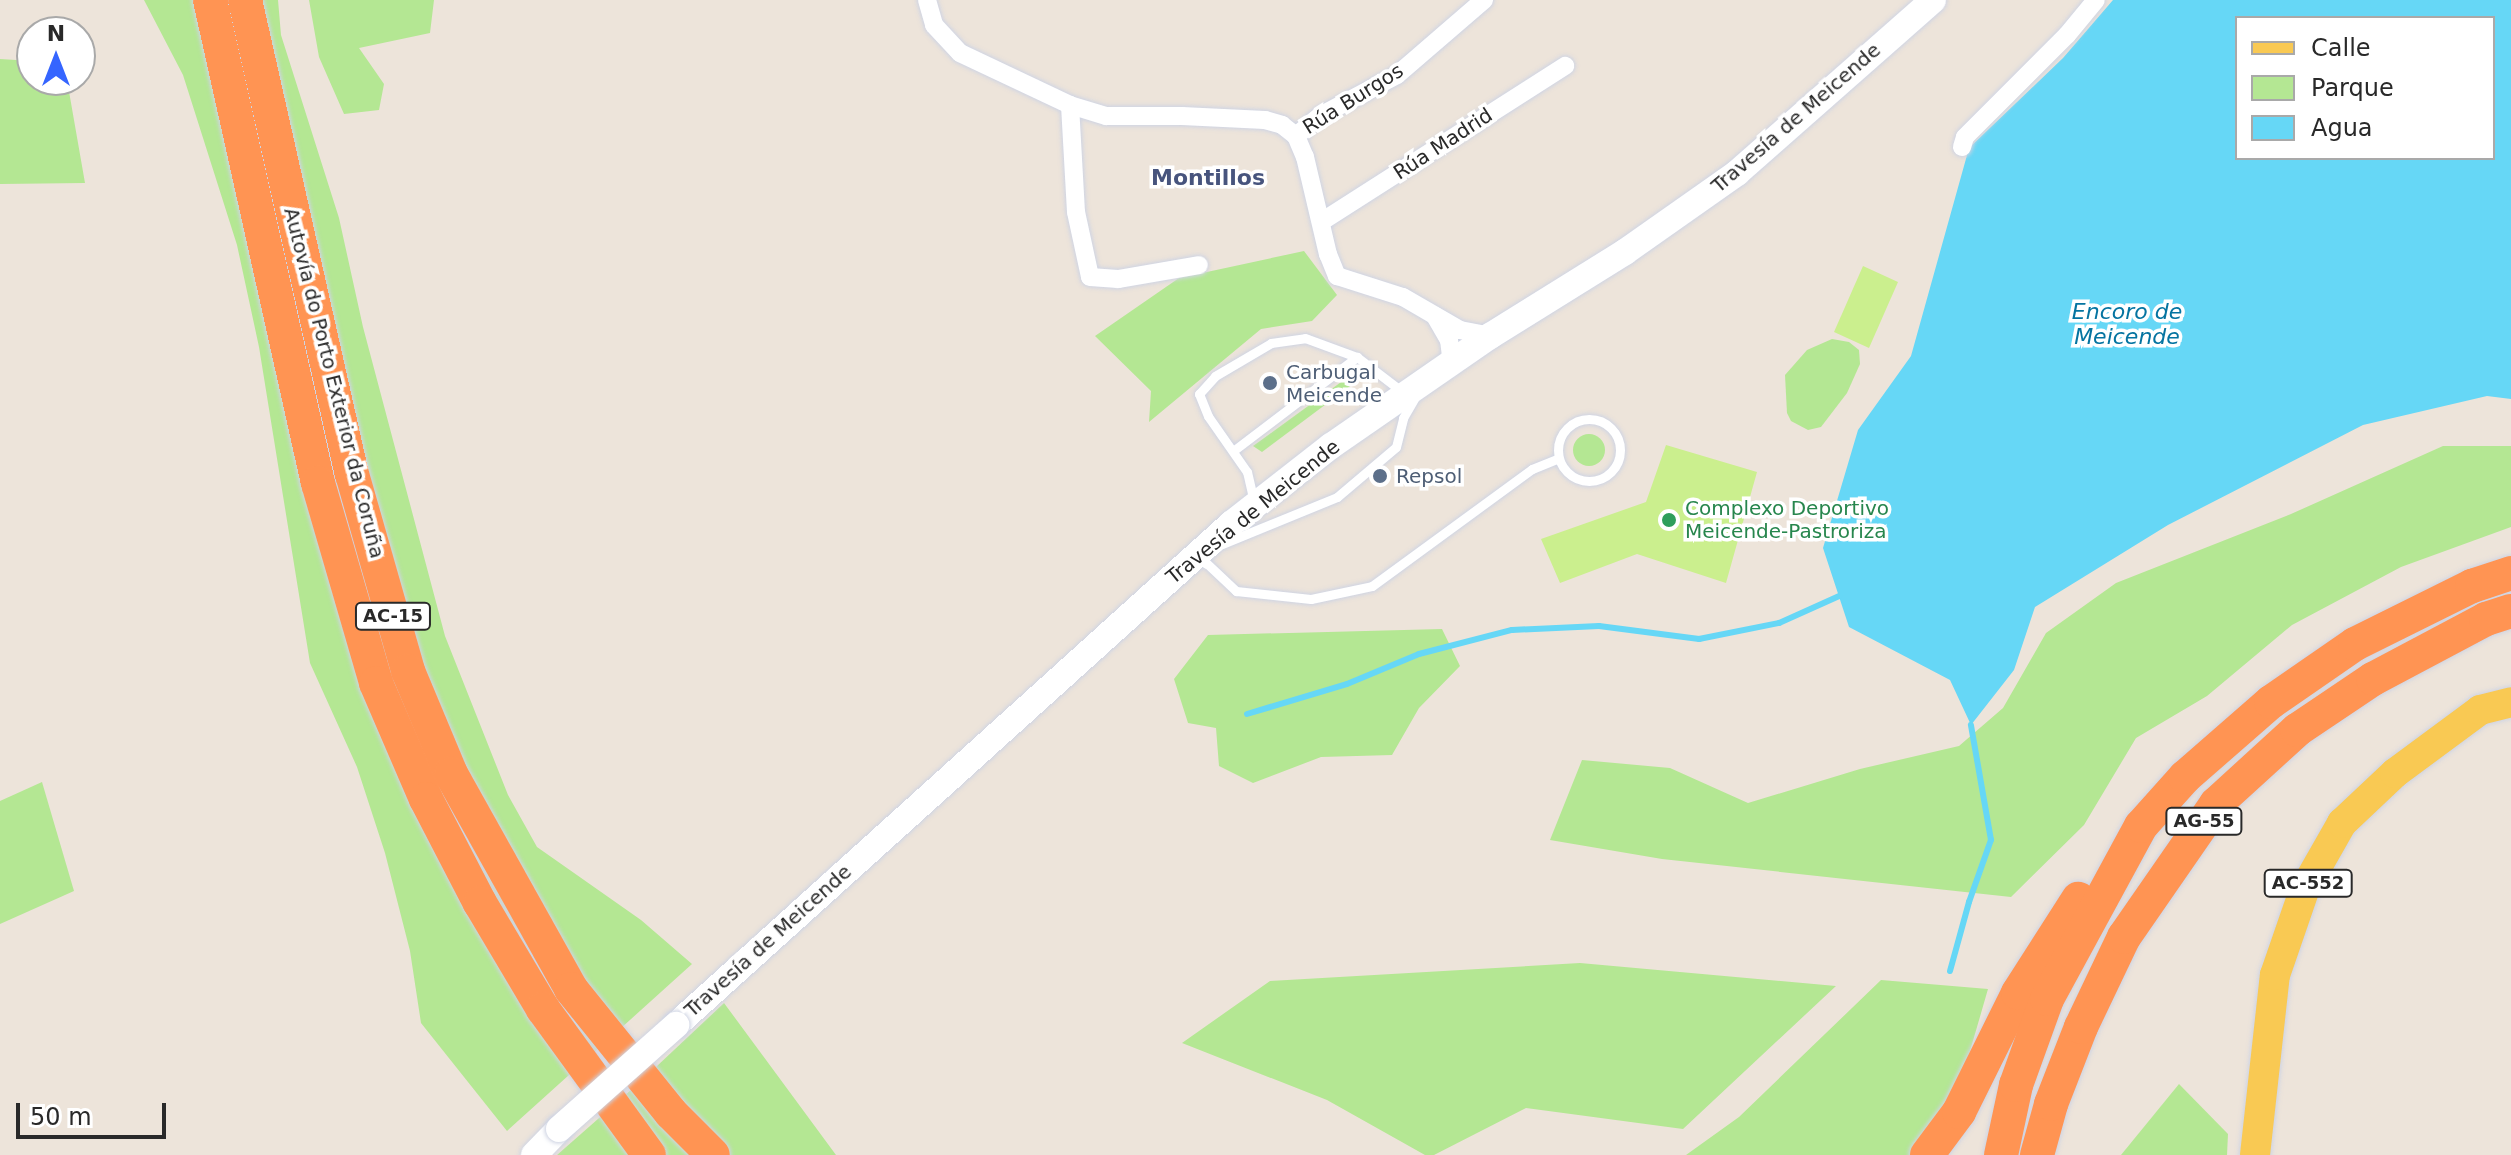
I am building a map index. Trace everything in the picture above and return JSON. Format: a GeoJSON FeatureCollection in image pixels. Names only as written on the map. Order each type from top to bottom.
{"type":"FeatureCollection","features":[{"type":"Feature","properties":{"kind":"highway","name":"Autovía do Porto Exterior da Coruña"},"geometry":{"type":"LineString","coordinates":[[210,0],[318,483],[376,683],[426,799],[480,903],[543,1009],[649,1155]]}},
{"type":"Feature","properties":{"kind":"highway","name":"Autovía do Porto Exterior da Coruña"},"geometry":{"type":"LineString","coordinates":[[245,0],[352,474],[408,671],[451,774],[571,989],[671,1113],[713,1155]]}},
{"type":"Feature","properties":{"kind":"highway","name":"AG-55"},"geometry":{"type":"LineString","coordinates":[[2001,1155],[2016,1085],[2047,999],[2141,826],[2185,777],[2271,702],[2355,644],[2472,586],[2511,573]]}},
{"type":"Feature","properties":{"kind":"highway","name":"AG-55"},"geometry":{"type":"LineString","coordinates":[[2037,1155],[2051,1104],[2081,1027],[2124,937],[2216,804],[2297,730],[2373,679],[2486,619],[2511,611]]}},
{"type":"Feature","properties":{"kind":"highway"},"geometry":{"type":"LineString","coordinates":[[1927,1155],[1959,1112],[2018,993],[2097,870],[2141,826]]}},
{"type":"Feature","properties":{"kind":"main road","name":"Travesía de Meicende"},"geometry":{"type":"LineString","coordinates":[[534,1155],[615,1077],[1255,505],[1331,446],[1490,336],[1625,252],[1737,173],[1933,0]]}},
{"type":"Feature","properties":{"kind":"main road","name":"AC-552"},"geometry":{"type":"LineString","coordinates":[[2255,1155],[2275,975],[2305,888],[2342,823],[2395,773],[2480,710],[2511,702]]}},
{"type":"Feature","properties":{"kind":"street"},"geometry":{"type":"LineString","coordinates":[[927,0],[934,25],[960,53],[1070,105],[1106,116],[1265,120],[1282,125],[1296,136],[1337,276],[1403,297],[1460,330],[1490,336]]}},
{"type":"Feature","properties":{"kind":"street","name":"Rúa Burgos"},"geometry":{"type":"LineString","coordinates":[[1296,136],[1320,116],[1397,75],[1484,0]]}},
{"type":"Feature","properties":{"kind":"street"},"geometry":{"type":"LineString","coordinates":[[1962,147],[1965,137],[2067,35],[2096,0]]}},
{"type":"Feature","properties":{"kind":"street","name":"Rúa Madrid"},"geometry":{"type":"LineString","coordinates":[[1321,222],[1565,66]]}},
{"type":"Feature","properties":{"kind":"street"},"geometry":{"type":"LineString","coordinates":[[1070,105],[1076,212],[1090,277],[1118,279],[1199,265]]}},
{"type":"Feature","properties":{"kind":"street"},"geometry":{"type":"LineString","coordinates":[[1434,314],[1449,340],[1452,363]]}},
{"type":"Feature","properties":{"kind":"lane"},"geometry":{"type":"LineString","coordinates":[[1255,505],[1247,472],[1208,416],[1199,394],[1215,376],[1271,343],[1305,338],[1357,357],[1414,390],[1396,447],[1337,497],[1197,554],[1236,591],[1311,599],[1372,586],[1532,469],[1559,458]]}},
{"type":"Feature","properties":{"kind":"lane"},"geometry":{"type":"LineString","coordinates":[[1233,451],[1357,357]]}},
{"type":"Feature","properties":{"kind":"lane"},"geometry":{"type":"LineString","coordinates":[[1591,419],[1609,426],[1619,443],[1619,454],[1610,472],[1591,481],[1571,475],[1559,458],[1560,439],[1572,424],[1581,420],[1591,419]]}},
{"type":"Feature","properties":{"kind":"green space"},"geometry":{"type":"Polygon","coordinates":[[[144,0],[278,0],[281,35],[339,218],[363,327],[445,636],[508,795],[537,847],[641,920],[692,964],[507,1131],[421,1023],[410,951],[385,853],[357,767],[310,663],[259,347],[237,245],[183,75],[144,0]]]}},
{"type":"Feature","properties":{"kind":"green space"},"geometry":{"type":"Polygon","coordinates":[[[309,0],[434,0],[430,33],[359,48],[384,84],[379,110],[344,114],[319,57],[309,0]]]}},
{"type":"Feature","properties":{"kind":"green space"},"geometry":{"type":"Polygon","coordinates":[[[0,59],[16,60],[16,96],[70,96],[85,183],[0,184],[0,59]]]}},
{"type":"Feature","properties":{"kind":"green space"},"geometry":{"type":"Polygon","coordinates":[[[1304,251],[1337,295],[1312,321],[1261,329],[1149,422],[1151,391],[1095,336],[1179,278],[1304,251]]]}},
{"type":"Feature","properties":{"kind":"green space"},"geometry":{"type":"Polygon","coordinates":[[[1863,266],[1898,282],[1869,348],[1834,332],[1863,266]]]}},
{"type":"Feature","properties":{"kind":"green space"},"geometry":{"type":"Polygon","coordinates":[[[1832,339],[1849,342],[1859,350],[1860,364],[1847,393],[1821,427],[1808,430],[1791,421],[1787,413],[1785,375],[1807,350],[1832,339]]]}},
{"type":"Feature","properties":{"kind":"green space"},"geometry":{"type":"Polygon","coordinates":[[[1359,369],[1365,375],[1262,452],[1253,446],[1359,369]]]}},
{"type":"Feature","properties":{"kind":"green space"},"geometry":{"type":"Polygon","coordinates":[[[1589,434],[1601,438],[1605,450],[1601,462],[1589,466],[1577,462],[1573,450],[1577,438],[1589,434]]]}},
{"type":"Feature","properties":{"kind":"green space","name":"Complexo Deportivo Meicende-Pastroriza"},"geometry":{"type":"Polygon","coordinates":[[[1666,445],[1757,472],[1726,583],[1637,554],[1560,583],[1541,539],[1646,502],[1666,445]]]}},
{"type":"Feature","properties":{"kind":"green space"},"geometry":{"type":"Polygon","coordinates":[[[2443,446],[2511,446],[2511,527],[2401,567],[2292,625],[2207,696],[2136,738],[2084,825],[2011,897],[1662,859],[1550,840],[1582,760],[1670,768],[1748,803],[1860,769],[1959,746],[2003,708],[2046,633],[2116,583],[2291,514],[2443,446]]]}},
{"type":"Feature","properties":{"kind":"green space"},"geometry":{"type":"Polygon","coordinates":[[[1442,629],[1460,666],[1419,708],[1392,755],[1321,757],[1253,783],[1219,766],[1216,728],[1188,723],[1174,679],[1208,635],[1442,629]]]}},
{"type":"Feature","properties":{"kind":"green space"},"geometry":{"type":"Polygon","coordinates":[[[42,782],[74,891],[0,924],[0,801],[42,782]]]}},
{"type":"Feature","properties":{"kind":"green space"},"geometry":{"type":"Polygon","coordinates":[[[1580,963],[1836,986],[1683,1129],[1526,1108],[1434,1155],[1425,1155],[1327,1100],[1182,1043],[1270,981],[1580,963]]]}},
{"type":"Feature","properties":{"kind":"green space"},"geometry":{"type":"Polygon","coordinates":[[[1881,980],[1988,989],[1940,1155],[1686,1155],[1739,1117],[1881,980]]]}},
{"type":"Feature","properties":{"kind":"green space"},"geometry":{"type":"Polygon","coordinates":[[[724,1003],[836,1155],[557,1155],[640,1082],[724,1003]]]}},
{"type":"Feature","properties":{"kind":"green space"},"geometry":{"type":"Polygon","coordinates":[[[2179,1084],[2228,1134],[2227,1155],[2121,1155],[2179,1084]]]}},
{"type":"Feature","properties":{"kind":"water","name":"Encoro de Meicende"},"geometry":{"type":"Polygon","coordinates":[[[2113,0],[2511,0],[2511,399],[2487,396],[2363,425],[2168,525],[2035,607],[2014,670],[1971,725],[1950,680],[1849,627],[1823,548],[1858,430],[1911,356],[1969,148],[2063,58],[2113,0]]]}},
{"type":"Feature","properties":{"kind":"waterway"},"geometry":{"type":"LineString","coordinates":[[1247,714],[1347,684],[1419,654],[1512,630],[1599,626],[1699,639],[1779,623],[1839,596]]}},
{"type":"Feature","properties":{"kind":"waterway"},"geometry":{"type":"LineString","coordinates":[[1950,971],[1969,902],[1991,840],[1971,725]]}},
{"type":"Feature","properties":{"kind":"place","name":"Carbugal Meicende"},"geometry":{"type":"Point","coordinates":[1270,383]}},
{"type":"Feature","properties":{"kind":"place","name":"Repsol"},"geometry":{"type":"Point","coordinates":[1380,476]}},
{"type":"Feature","properties":{"kind":"place","name":"Complexo Deportivo Meicende-Pastroriza"},"geometry":{"type":"Point","coordinates":[1669,520]}},
{"type":"Feature","properties":{"kind":"district","name":"Montillos"},"geometry":{"type":"Point","coordinates":[1208,178]}}]}
